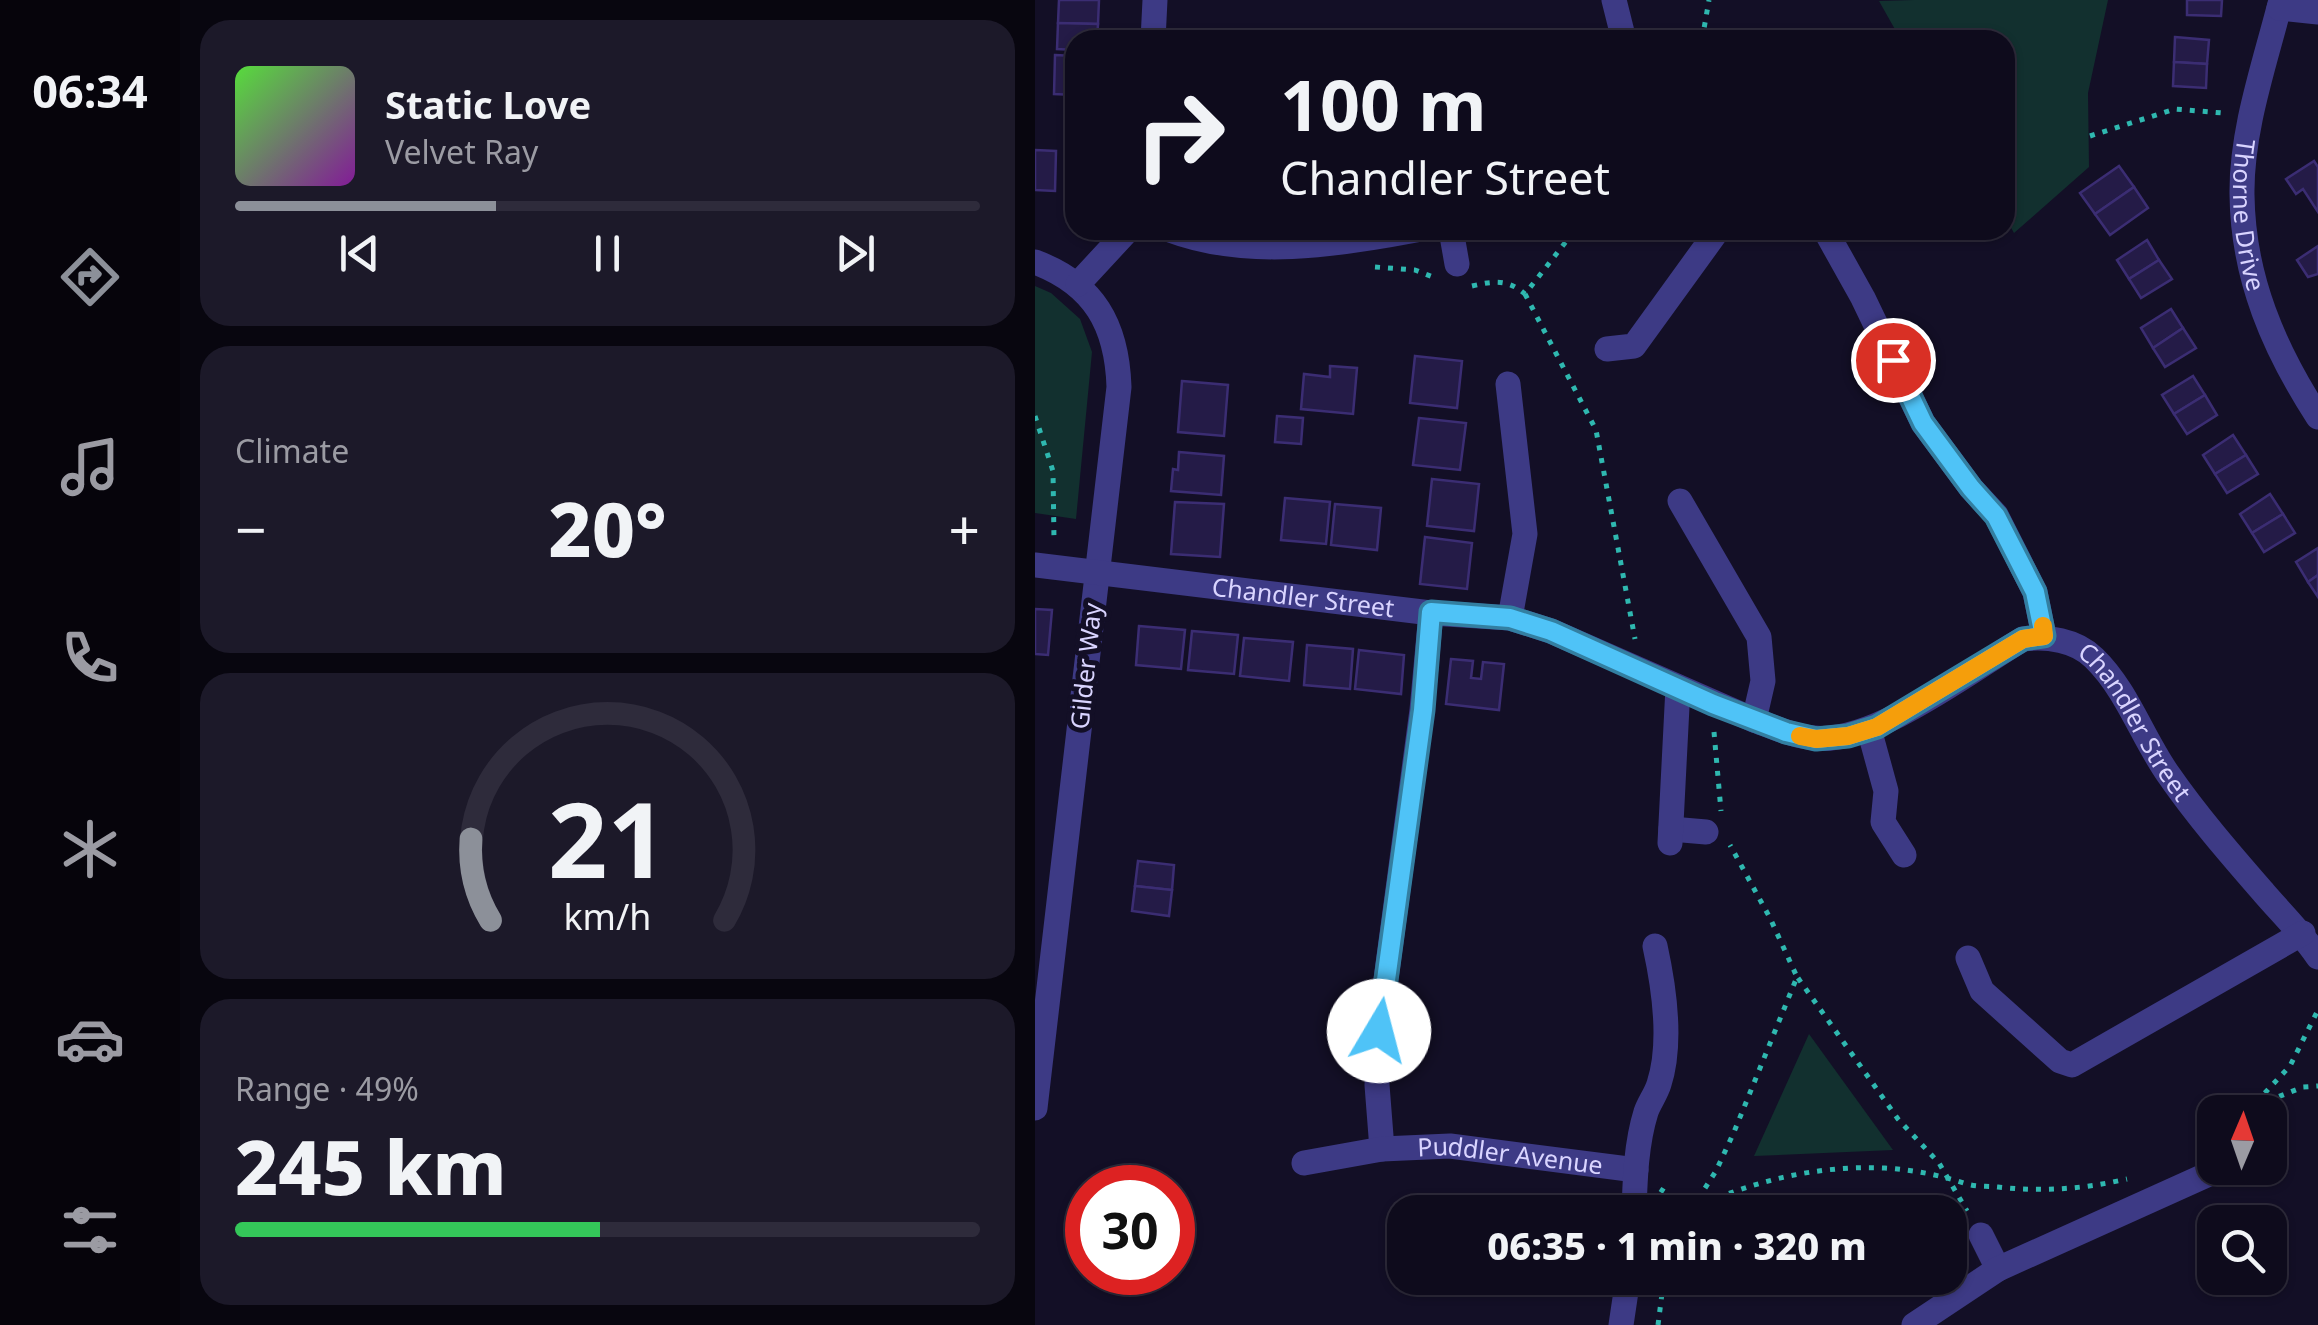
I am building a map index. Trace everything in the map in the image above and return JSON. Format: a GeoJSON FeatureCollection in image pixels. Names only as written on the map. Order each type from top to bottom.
{"type":"FeatureCollection","features":[{"type":"Feature","properties":{"kind":"street"},"geometry":{"type":"LineString","coordinates":[[1154,30],[1155,0]]}},
{"type":"Feature","properties":{"kind":"street"},"geometry":{"type":"LineString","coordinates":[[1614,0],[1621,30]]}},
{"type":"Feature","properties":{"kind":"street"},"geometry":{"type":"LineString","coordinates":[[2280,4],[2318,12]]}},
{"type":"Feature","properties":{"kind":"street","name":"Thorne Drive"},"geometry":{"type":"LineString","coordinates":[[2280,4],[2251,116],[2242,194],[2251,274],[2269,332],[2318,417]]}},
{"type":"Feature","properties":{"kind":"street"},"geometry":{"type":"LineString","coordinates":[[1078,284],[1120,240]]}},
{"type":"Feature","properties":{"kind":"street"},"geometry":{"type":"LineString","coordinates":[[1198,240],[1261,246],[1363,240]]}},
{"type":"Feature","properties":{"kind":"street"},"geometry":{"type":"LineString","coordinates":[[1453,240],[1457,264]]}},
{"type":"Feature","properties":{"kind":"street"},"geometry":{"type":"LineString","coordinates":[[1607,350],[1634,346],[1711,240]]}},
{"type":"Feature","properties":{"kind":"street"},"geometry":{"type":"LineString","coordinates":[[1831,240],[1923,423],[1996,516],[2035,592],[2044,636]]}},
{"type":"Feature","properties":{"kind":"street","name":"Gilder Way"},"geometry":{"type":"LineString","coordinates":[[1035,262],[1078,284],[1096,304],[1112,336],[1119,387],[1042,966],[1035,1108]]}},
{"type":"Feature","properties":{"kind":"street"},"geometry":{"type":"LineString","coordinates":[[1509,384],[1525,534],[1510,618]]}},
{"type":"Feature","properties":{"kind":"street"},"geometry":{"type":"LineString","coordinates":[[1680,501],[1759,637],[1763,681],[1754,720]]}},
{"type":"Feature","properties":{"kind":"street","name":"Chandler Street"},"geometry":{"type":"LineString","coordinates":[[1043,565],[1510,618],[1551,631],[1713,704],[1816,739],[1869,730],[2023,639],[2044,636],[2063,641],[2092,655],[2112,680],[2167,773],[2318,957]]}},
{"type":"Feature","properties":{"kind":"street","name":"Puddler Avenue"},"geometry":{"type":"LineString","coordinates":[[1382,1149],[1377,1085],[1379,1031],[1423,710],[1431,612]]}},
{"type":"Feature","properties":{"kind":"street"},"geometry":{"type":"LineString","coordinates":[[1678,687],[1670,836],[1718,832]]}},
{"type":"Feature","properties":{"kind":"street"},"geometry":{"type":"LineString","coordinates":[[1869,730],[1886,791],[1883,822],[1904,856]]}},
{"type":"Feature","properties":{"kind":"street"},"geometry":{"type":"LineString","coordinates":[[1968,958],[1982,991],[2071,1066],[2303,934]]}},
{"type":"Feature","properties":{"kind":"street","name":"Puddler Avenue"},"geometry":{"type":"LineString","coordinates":[[1635,1195],[1646,1112],[1660,1082],[1665,1030],[1666,998],[1655,946]]}},
{"type":"Feature","properties":{"kind":"street","name":"Puddler Avenue"},"geometry":{"type":"LineString","coordinates":[[1303,1163],[1382,1149],[1449,1146],[1637,1170]]}},
{"type":"Feature","properties":{"kind":"street"},"geometry":{"type":"LineString","coordinates":[[1914,1325],[1998,1269],[2197,1179]]}},
{"type":"Feature","properties":{"kind":"street"},"geometry":{"type":"LineString","coordinates":[[1981,1235],[1998,1269]]}},
{"type":"Feature","properties":{"kind":"street"},"geometry":{"type":"LineString","coordinates":[[1621,1325],[1625,1295]]}},
{"type":"Feature","properties":{"kind":"path"},"geometry":{"type":"LineString","coordinates":[[1704,30],[1709,0]]}},
{"type":"Feature","properties":{"kind":"path"},"geometry":{"type":"LineString","coordinates":[[2090,136],[2175,109],[2251,116]]}},
{"type":"Feature","properties":{"kind":"path"},"geometry":{"type":"LineString","coordinates":[[1525,294],[1596,430],[1635,642],[1630,666]]}},
{"type":"Feature","properties":{"kind":"path"},"geometry":{"type":"LineString","coordinates":[[1035,416],[1053,471],[1056,526],[1043,565]]}},
{"type":"Feature","properties":{"kind":"path"},"geometry":{"type":"LineString","coordinates":[[1713,704],[1718,832],[1770,918],[1797,977],[1898,1120],[1939,1163],[1981,1235]]}},
{"type":"Feature","properties":{"kind":"path"},"geometry":{"type":"LineString","coordinates":[[1701,1195],[1734,1132],[1797,977]]}},
{"type":"Feature","properties":{"kind":"path"},"geometry":{"type":"LineString","coordinates":[[2264,1095],[2290,1066],[2318,1010]]}},
{"type":"Feature","properties":{"kind":"path"},"geometry":{"type":"LineString","coordinates":[[2285,1095],[2318,1086]]}},
{"type":"Feature","properties":{"kind":"path"},"geometry":{"type":"LineString","coordinates":[[1723,1195],[1804,1171],[1883,1168],[1945,1175],[1966,1184],[2024,1190],[2081,1190],[2136,1176]]}},
{"type":"Feature","properties":{"kind":"path"},"geometry":{"type":"LineString","coordinates":[[1658,1325],[1662,1295]]}},
{"type":"Feature","properties":{"kind":"green space"},"geometry":{"type":"Polygon","coordinates":[[[2108,0],[2088,93],[2089,167],[2015,232],[2015,30],[1895,30],[1879,1],[2108,0]]]}},
{"type":"Feature","properties":{"kind":"green space"},"geometry":{"type":"Polygon","coordinates":[[[1035,286],[1051,293],[1080,319],[1092,352],[1076,519],[1035,513],[1035,286]]]}},
{"type":"Feature","properties":{"kind":"green space"},"geometry":{"type":"Polygon","coordinates":[[[1809,1034],[1893,1150],[1754,1156],[1809,1034]]]}},
{"type":"Feature","properties":{"kind":"building"},"geometry":{"type":"Polygon","coordinates":[[[1059,0],[1099,0],[1098,24],[1058,23],[1059,0]]]}},
{"type":"Feature","properties":{"kind":"building"},"geometry":{"type":"Polygon","coordinates":[[[2187,0],[2222,0],[2221,16],[2187,15],[2187,0]]]}},
{"type":"Feature","properties":{"kind":"building"},"geometry":{"type":"Polygon","coordinates":[[[1058,23],[1098,24],[1098,30],[1065,30],[1065,49],[1057,49],[1058,23]]]}},
{"type":"Feature","properties":{"kind":"building"},"geometry":{"type":"Polygon","coordinates":[[[2175,37],[2209,40],[2207,64],[2174,62],[2175,37]]]}},
{"type":"Feature","properties":{"kind":"building"},"geometry":{"type":"Polygon","coordinates":[[[1055,55],[1065,56],[1065,95],[1054,94],[1055,55]]]}},
{"type":"Feature","properties":{"kind":"building"},"geometry":{"type":"Polygon","coordinates":[[[2174,62],[2207,64],[2206,88],[2173,86],[2174,62]]]}},
{"type":"Feature","properties":{"kind":"building"},"geometry":{"type":"Polygon","coordinates":[[[1035,150],[1056,151],[1055,191],[1035,190],[1035,150]]]}},
{"type":"Feature","properties":{"kind":"building"},"geometry":{"type":"Polygon","coordinates":[[[2314,161],[2318,167],[2318,212],[2303,189],[2296,194],[2286,179],[2314,161]]]}},
{"type":"Feature","properties":{"kind":"building"},"geometry":{"type":"Polygon","coordinates":[[[2119,166],[2134,187],[2095,214],[2080,193],[2119,166]]]}},
{"type":"Feature","properties":{"kind":"building"},"geometry":{"type":"Polygon","coordinates":[[[2134,187],[2148,208],[2110,235],[2095,214],[2134,187]]]}},
{"type":"Feature","properties":{"kind":"building"},"geometry":{"type":"Polygon","coordinates":[[[2147,240],[2159,260],[2129,279],[2117,260],[2147,240]]]}},
{"type":"Feature","properties":{"kind":"building"},"geometry":{"type":"Polygon","coordinates":[[[2318,246],[2318,274],[2308,277],[2297,260],[2318,246]]]}},
{"type":"Feature","properties":{"kind":"building"},"geometry":{"type":"Polygon","coordinates":[[[2159,260],[2172,279],[2141,298],[2129,279],[2159,260]]]}},
{"type":"Feature","properties":{"kind":"building"},"geometry":{"type":"Polygon","coordinates":[[[2171,309],[2183,328],[2153,348],[2141,328],[2171,309]]]}},
{"type":"Feature","properties":{"kind":"building"},"geometry":{"type":"Polygon","coordinates":[[[2183,328],[2196,348],[2165,367],[2153,348],[2183,328]]]}},
{"type":"Feature","properties":{"kind":"building"},"geometry":{"type":"Polygon","coordinates":[[[1415,356],[1462,361],[1457,408],[1410,403],[1415,356]]]}},
{"type":"Feature","properties":{"kind":"building"},"geometry":{"type":"Polygon","coordinates":[[[1330,366],[1357,368],[1353,414],[1301,409],[1304,374],[1330,377],[1330,366]]]}},
{"type":"Feature","properties":{"kind":"building"},"geometry":{"type":"Polygon","coordinates":[[[2193,376],[2205,395],[2174,414],[2162,395],[2193,376]]]}},
{"type":"Feature","properties":{"kind":"building"},"geometry":{"type":"Polygon","coordinates":[[[1182,381],[1228,385],[1224,436],[1178,432],[1182,381]]]}},
{"type":"Feature","properties":{"kind":"building"},"geometry":{"type":"Polygon","coordinates":[[[2205,395],[2217,415],[2187,434],[2174,414],[2205,395]]]}},
{"type":"Feature","properties":{"kind":"building"},"geometry":{"type":"Polygon","coordinates":[[[1277,416],[1303,418],[1301,444],[1275,442],[1277,416]]]}},
{"type":"Feature","properties":{"kind":"building"},"geometry":{"type":"Polygon","coordinates":[[[1419,418],[1466,423],[1460,470],[1413,465],[1419,418]]]}},
{"type":"Feature","properties":{"kind":"building"},"geometry":{"type":"Polygon","coordinates":[[[2233,435],[2246,455],[2215,474],[2203,455],[2233,435]]]}},
{"type":"Feature","properties":{"kind":"building"},"geometry":{"type":"Polygon","coordinates":[[[1179,452],[1224,456],[1221,495],[1171,491],[1179,452]]]}},
{"type":"Feature","properties":{"kind":"building"},"geometry":{"type":"Polygon","coordinates":[[[2246,455],[2258,474],[2227,493],[2215,474],[2246,455]]]}},
{"type":"Feature","properties":{"kind":"building"},"geometry":{"type":"Polygon","coordinates":[[[1432,479],[1479,484],[1474,531],[1427,526],[1432,479]]]}},
{"type":"Feature","properties":{"kind":"building"},"geometry":{"type":"Polygon","coordinates":[[[2270,494],[2283,514],[2252,533],[2240,514],[2270,494]]]}},
{"type":"Feature","properties":{"kind":"building"},"geometry":{"type":"Polygon","coordinates":[[[1285,498],[1330,502],[1326,544],[1281,540],[1285,498]]]}},
{"type":"Feature","properties":{"kind":"building"},"geometry":{"type":"Polygon","coordinates":[[[1175,502],[1224,504],[1220,557],[1171,554],[1175,502]]]}},
{"type":"Feature","properties":{"kind":"building"},"geometry":{"type":"Polygon","coordinates":[[[1335,504],[1381,508],[1377,550],[1331,545],[1335,504]]]}},
{"type":"Feature","properties":{"kind":"building"},"geometry":{"type":"Polygon","coordinates":[[[2283,514],[2295,533],[2264,552],[2252,533],[2283,514]]]}},
{"type":"Feature","properties":{"kind":"building"},"geometry":{"type":"Polygon","coordinates":[[[1425,537],[1472,543],[1467,589],[1420,584],[1425,537]]]}},
{"type":"Feature","properties":{"kind":"building"},"geometry":{"type":"Polygon","coordinates":[[[2318,548],[2318,575],[2308,582],[2296,562],[2318,548]]]}},
{"type":"Feature","properties":{"kind":"building"},"geometry":{"type":"Polygon","coordinates":[[[2318,575],[2318,597],[2308,582],[2318,575]]]}},
{"type":"Feature","properties":{"kind":"building"},"geometry":{"type":"Polygon","coordinates":[[[1035,609],[1052,610],[1048,655],[1035,654],[1035,609]]]}},
{"type":"Feature","properties":{"kind":"building"},"geometry":{"type":"Polygon","coordinates":[[[1139,626],[1185,630],[1181,669],[1136,665],[1139,626]]]}},
{"type":"Feature","properties":{"kind":"building"},"geometry":{"type":"Polygon","coordinates":[[[1192,631],[1238,635],[1234,674],[1188,670],[1192,631]]]}},
{"type":"Feature","properties":{"kind":"building"},"geometry":{"type":"Polygon","coordinates":[[[1244,638],[1293,642],[1289,681],[1240,676],[1244,638]]]}},
{"type":"Feature","properties":{"kind":"building"},"geometry":{"type":"Polygon","coordinates":[[[1307,645],[1353,649],[1350,689],[1304,685],[1307,645]]]}},
{"type":"Feature","properties":{"kind":"building"},"geometry":{"type":"Polygon","coordinates":[[[1359,650],[1404,655],[1401,694],[1355,689],[1359,650]]]}},
{"type":"Feature","properties":{"kind":"building"},"geometry":{"type":"Polygon","coordinates":[[[1451,659],[1473,661],[1471,678],[1481,679],[1483,662],[1504,664],[1499,710],[1446,704],[1451,659]]]}},
{"type":"Feature","properties":{"kind":"building"},"geometry":{"type":"Polygon","coordinates":[[[1138,861],[1174,865],[1172,890],[1135,886],[1138,861]]]}},
{"type":"Feature","properties":{"kind":"building"},"geometry":{"type":"Polygon","coordinates":[[[1135,886],[1172,890],[1169,916],[1132,911],[1135,886]]]}},
{"type":"Feature","properties":{"kind":"slow traffic"},"geometry":{"type":"LineString","coordinates":[[1800,736],[1848,736],[1877,727],[2023,639],[2044,636],[2043,626]]}},
{"type":"Feature","properties":{"kind":"route"},"geometry":{"type":"LineString","coordinates":[[1379,1031],[1423,710],[1431,612],[1510,618],[1551,631],[1713,704],[1786,732],[1816,739],[1848,736],[1877,727],[2023,639],[2044,636],[2035,592],[1996,516],[1923,423],[1893,360]]}}]}
